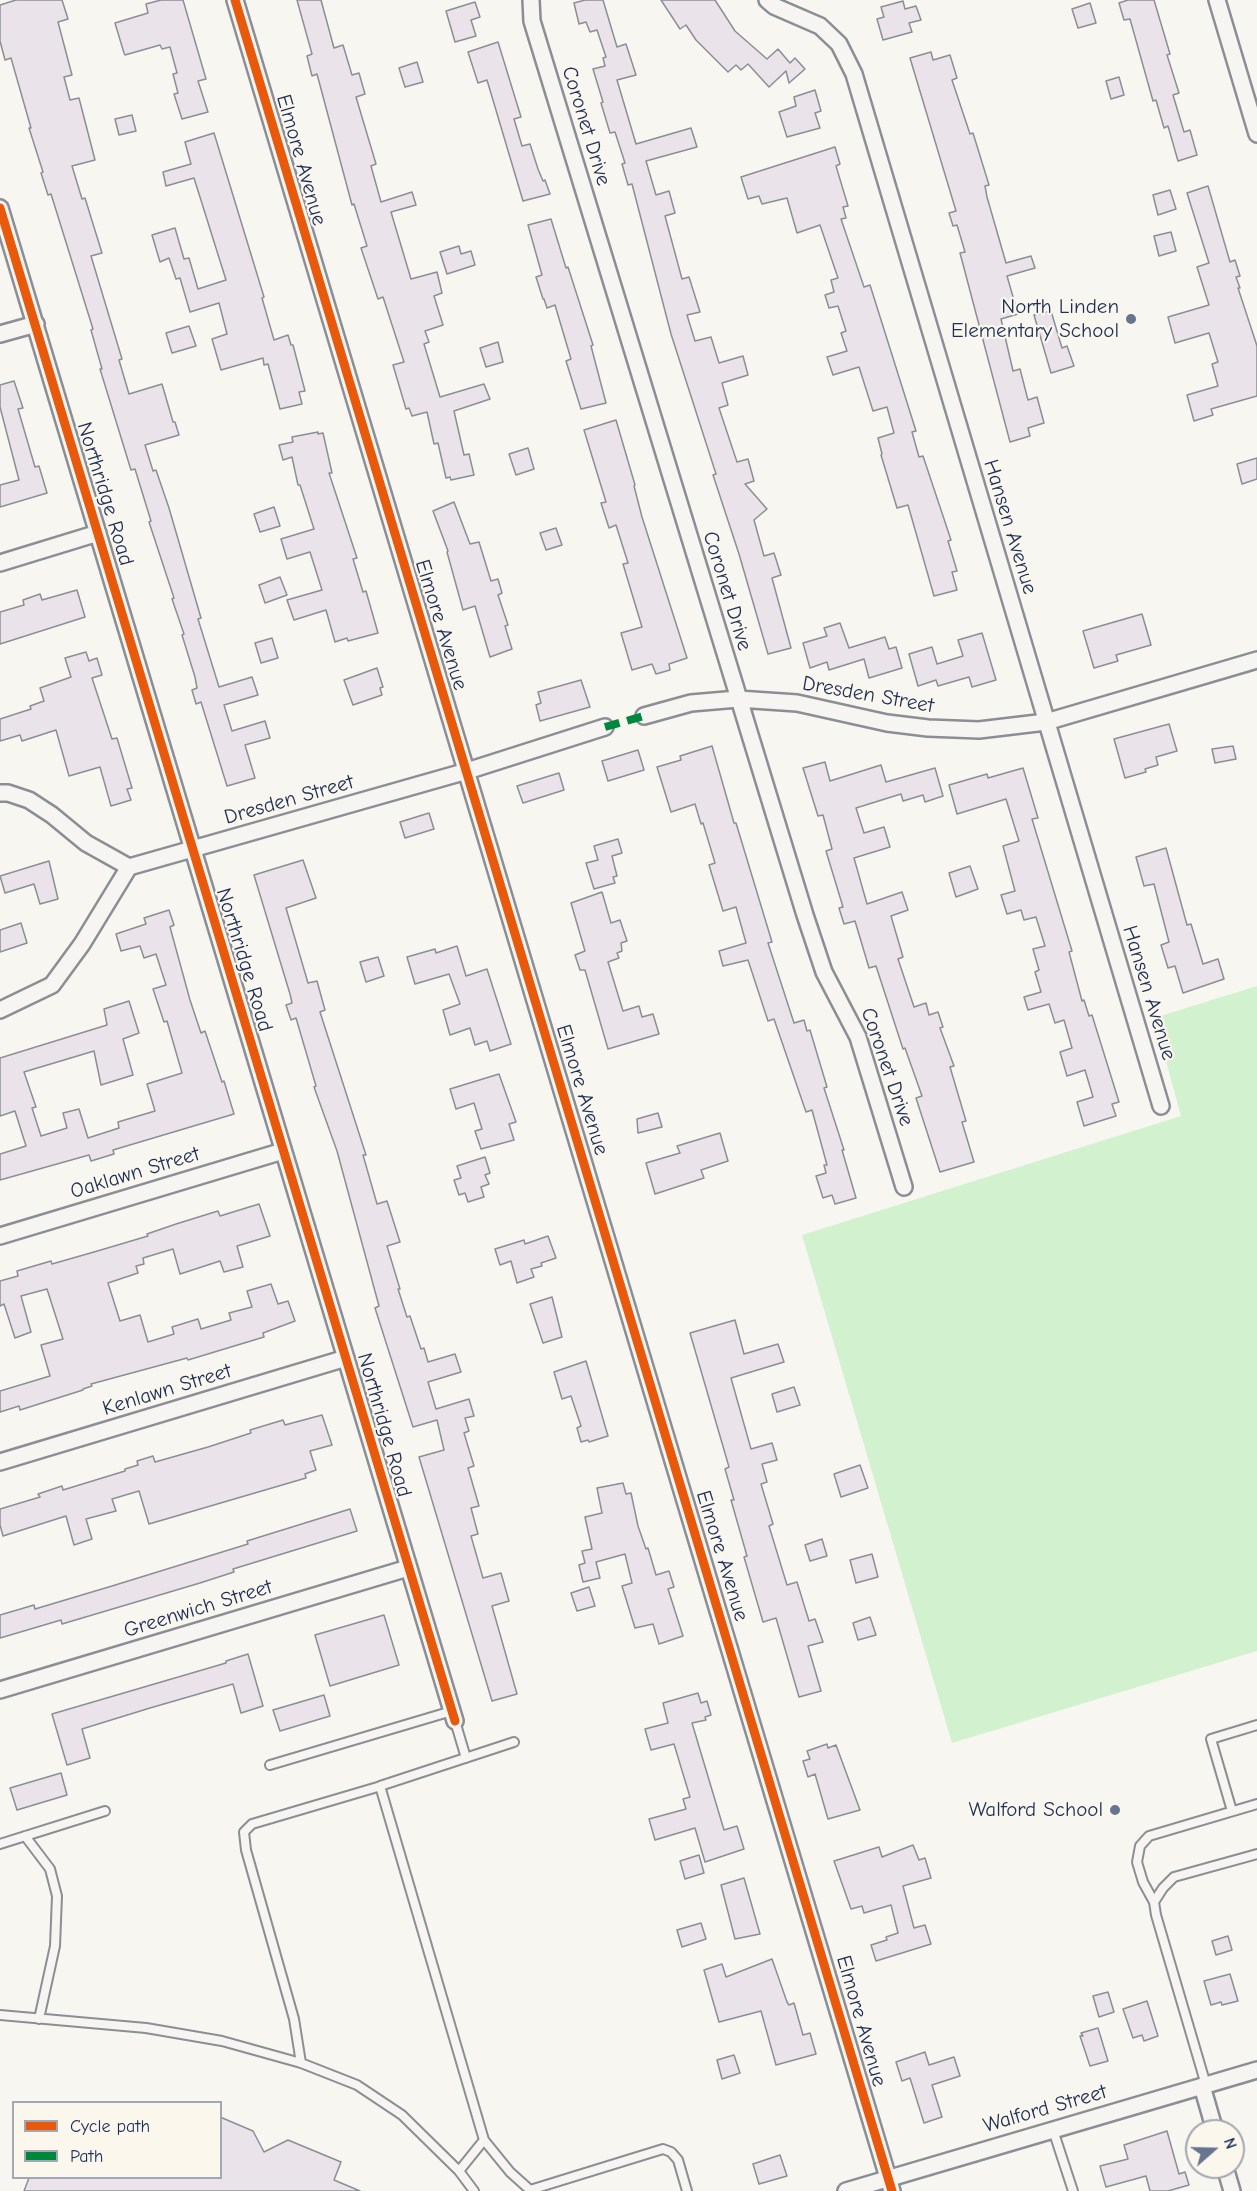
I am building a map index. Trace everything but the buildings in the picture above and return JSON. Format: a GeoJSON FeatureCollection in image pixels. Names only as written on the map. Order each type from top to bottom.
{"type":"FeatureCollection","features":[{"type":"Feature","properties":{"kind":"street","name":"Elmore Avenue"},"geometry":{"type":"LineString","coordinates":[[235,0],[890,2184]]}},
{"type":"Feature","properties":{"kind":"street","name":"Coronet Drive"},"geometry":{"type":"LineString","coordinates":[[531,0],[532,21],[738,699],[824,972],[858,1037],[904,1187]]}},
{"type":"Feature","properties":{"kind":"street","name":"Hansen Avenue"},"geometry":{"type":"LineString","coordinates":[[767,0],[774,6],[820,26],[839,44],[854,74],[1161,1106]]}},
{"type":"Feature","properties":{"kind":"street"},"geometry":{"type":"LineString","coordinates":[[1217,0],[1257,134]]}},
{"type":"Feature","properties":{"kind":"street","name":"Northridge Road"},"geometry":{"type":"LineString","coordinates":[[0,208],[454,1716]]}},
{"type":"Feature","properties":{"kind":"street"},"geometry":{"type":"LineString","coordinates":[[0,334],[36,324]]}},
{"type":"Feature","properties":{"kind":"street"},"geometry":{"type":"LineString","coordinates":[[0,562],[98,533]]}},
{"type":"Feature","properties":{"kind":"street","name":"Dresden Street"},"geometry":{"type":"LineString","coordinates":[[644,716],[691,703],[738,699],[797,703],[887,723],[928,728],[979,730],[1046,722],[1257,660]]}},
{"type":"Feature","properties":{"kind":"street","name":"Dresden Street"},"geometry":{"type":"LineString","coordinates":[[129,867],[467,771],[605,728]]}},
{"type":"Feature","properties":{"kind":"street"},"geometry":{"type":"LineString","coordinates":[[0,793],[8,793],[29,800],[52,815],[86,843],[129,867],[82,944],[52,985],[0,1010]]}},
{"type":"Feature","properties":{"kind":"street","name":"Oaklawn Street"},"geometry":{"type":"LineString","coordinates":[[0,1236],[283,1151]]}},
{"type":"Feature","properties":{"kind":"street","name":"Kenlawn Street"},"geometry":{"type":"LineString","coordinates":[[0,1462],[346,1358]]}},
{"type":"Feature","properties":{"kind":"street","name":"Greenwich Street"},"geometry":{"type":"LineString","coordinates":[[0,1690],[408,1568]]}},
{"type":"Feature","properties":{"kind":"street","name":"Walford Street"},"geometry":{"type":"LineString","coordinates":[[846,2191],[890,2184],[1053,2129],[1257,2070]]}},
{"type":"Feature","properties":{"kind":"street"},"geometry":{"type":"LineString","coordinates":[[1204,2085],[1212,2119]]}},
{"type":"Feature","properties":{"kind":"lane"},"geometry":{"type":"LineString","coordinates":[[270,1765],[454,1716],[466,1758]]}},
{"type":"Feature","properties":{"kind":"lane"},"geometry":{"type":"LineString","coordinates":[[1232,1811],[1210,1739],[1257,1725]]}},
{"type":"Feature","properties":{"kind":"lane"},"geometry":{"type":"LineString","coordinates":[[301,2063],[294,2019],[246,1850],[244,1832],[252,1824],[381,1786],[514,1742]]}},
{"type":"Feature","properties":{"kind":"lane"},"geometry":{"type":"LineString","coordinates":[[381,1786],[384,1806],[484,2140],[510,2172],[530,2190],[663,2149],[671,2152],[678,2160],[687,2191]]}},
{"type":"Feature","properties":{"kind":"lane"},"geometry":{"type":"LineString","coordinates":[[1204,2085],[1154,1902],[1143,1882],[1137,1862],[1140,1846],[1149,1836],[1257,1804]]}},
{"type":"Feature","properties":{"kind":"lane"},"geometry":{"type":"LineString","coordinates":[[0,1844],[105,1811]]}},
{"type":"Feature","properties":{"kind":"lane"},"geometry":{"type":"LineString","coordinates":[[25,1836],[50,1869],[57,1896],[55,1946],[39,2019]]}},
{"type":"Feature","properties":{"kind":"lane"},"geometry":{"type":"LineString","coordinates":[[1154,1902],[1162,1888],[1174,1877],[1257,1854]]}},
{"type":"Feature","properties":{"kind":"lane"},"geometry":{"type":"LineString","coordinates":[[0,2015],[146,2028],[222,2041],[301,2063],[357,2085],[402,2115],[459,2171],[474,2191]]}},
{"type":"Feature","properties":{"kind":"lane"},"geometry":{"type":"LineString","coordinates":[[1053,2129],[1073,2191]]}},
{"type":"Feature","properties":{"kind":"lane"},"geometry":{"type":"LineString","coordinates":[[459,2171],[484,2140]]}},
{"type":"Feature","properties":{"kind":"green space"},"geometry":{"type":"Polygon","coordinates":[[[1257,986],[1257,1651],[952,1743],[802,1235],[1181,1116],[1154,1018],[1257,986]]]}},
{"type":"Feature","properties":{"kind":"marked path"},"geometry":{"type":"LineString","coordinates":[[605,727],[644,716]]}},
{"type":"Feature","properties":{"kind":"cycle path"},"geometry":{"type":"LineString","coordinates":[[235,0],[892,2191]]}},
{"type":"Feature","properties":{"kind":"cycle path"},"geometry":{"type":"LineString","coordinates":[[0,208],[455,1721]]}},
{"type":"Feature","properties":{"kind":"place","name":"North Linden Elementary School"},"geometry":{"type":"Point","coordinates":[1131,319]}},
{"type":"Feature","properties":{"kind":"place","name":"Walford School"},"geometry":{"type":"Point","coordinates":[1115,1810]}}]}
